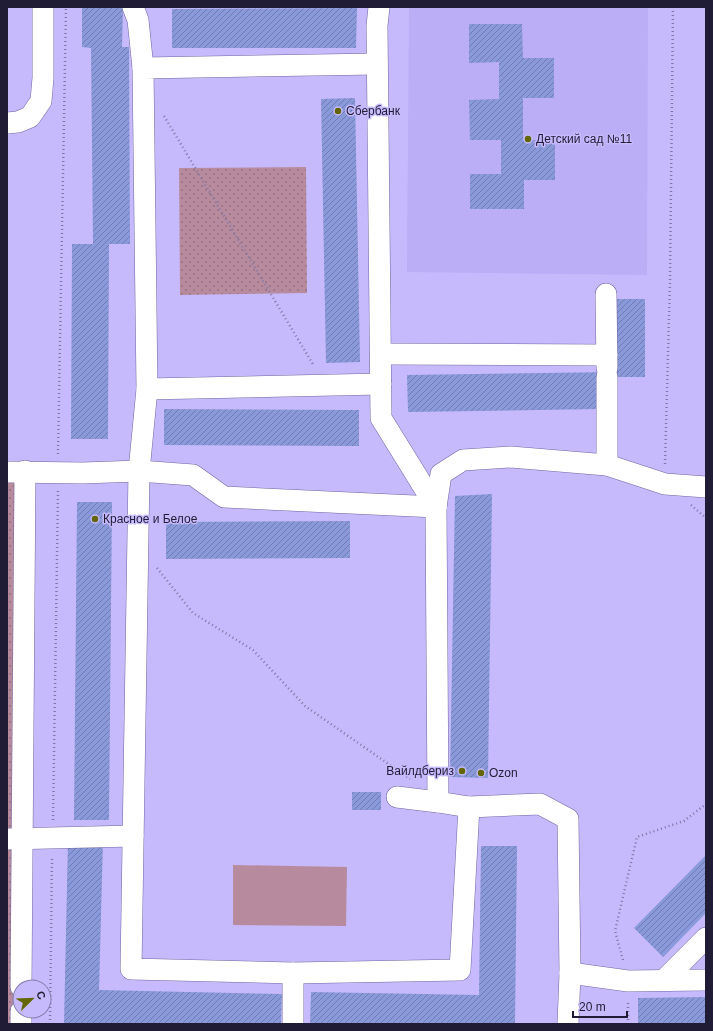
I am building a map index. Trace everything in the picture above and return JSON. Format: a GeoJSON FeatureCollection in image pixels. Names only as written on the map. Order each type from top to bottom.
{"type":"FeatureCollection","features":[{"type":"Feature","properties":{"kind":"lane"},"geometry":{"type":"LineString","coordinates":[[7,123],[18,122],[30,117],[41,101],[43,78],[42,7]]}},
{"type":"Feature","properties":{"kind":"lane"},"geometry":{"type":"LineString","coordinates":[[133,7],[138,20],[143,68],[147,389],[139,471],[131,969],[293,973],[460,970],[469,807]]}},
{"type":"Feature","properties":{"kind":"lane"},"geometry":{"type":"LineString","coordinates":[[379,7],[377,26],[377,64],[382,418],[436,507]]}},
{"type":"Feature","properties":{"kind":"lane"},"geometry":{"type":"LineString","coordinates":[[143,68],[377,64]]}},
{"type":"Feature","properties":{"kind":"lane"},"geometry":{"type":"LineString","coordinates":[[606,294],[607,465]]}},
{"type":"Feature","properties":{"kind":"lane"},"geometry":{"type":"LineString","coordinates":[[381,354],[607,368]]}},
{"type":"Feature","properties":{"kind":"lane"},"geometry":{"type":"LineString","coordinates":[[147,389],[381,384]]}},
{"type":"Feature","properties":{"kind":"lane"},"geometry":{"type":"LineString","coordinates":[[433,801],[436,507],[441,474],[463,460],[511,457],[607,465],[665,484],[706,487]]}},
{"type":"Feature","properties":{"kind":"lane"},"geometry":{"type":"LineString","coordinates":[[22,979],[14,838],[16,471],[58,473],[139,471],[193,475],[224,497],[436,507]]}},
{"type":"Feature","properties":{"kind":"lane"},"geometry":{"type":"LineString","coordinates":[[397,797],[469,807],[540,804],[568,818],[570,973],[568,1024]]}},
{"type":"Feature","properties":{"kind":"lane"},"geometry":{"type":"LineString","coordinates":[[14,838],[133,836]]}},
{"type":"Feature","properties":{"kind":"lane"},"geometry":{"type":"LineString","coordinates":[[664,980],[706,938]]}},
{"type":"Feature","properties":{"kind":"lane"},"geometry":{"type":"LineString","coordinates":[[293,973],[293,1024]]}},
{"type":"Feature","properties":{"kind":"lane"},"geometry":{"type":"LineString","coordinates":[[570,973],[628,981],[706,980]]}},
{"type":"Feature","properties":{"kind":"path"},"geometry":{"type":"LineString","coordinates":[[50,1024],[66,7]]}},
{"type":"Feature","properties":{"kind":"path"},"geometry":{"type":"LineString","coordinates":[[665,484],[670,281],[673,7]]}},
{"type":"Feature","properties":{"kind":"path"},"geometry":{"type":"LineString","coordinates":[[163,115],[326,385]]}},
{"type":"Feature","properties":{"kind":"path"},"geometry":{"type":"LineString","coordinates":[[138,544],[193,613],[253,650],[305,706],[417,783],[433,801]]}},
{"type":"Feature","properties":{"kind":"path"},"geometry":{"type":"LineString","coordinates":[[628,1024],[628,981],[615,931],[637,837],[684,821],[706,804]]}},
{"type":"Feature","properties":{"kind":"shaded area","name":"Детский сад №11"},"geometry":{"type":"Polygon","coordinates":[[[409,7],[648,7],[647,275],[407,272],[409,7]]]}},
{"type":"Feature","properties":{"kind":"shaded area"},"geometry":{"type":"Polygon","coordinates":[[[306,167],[307,293],[180,295],[179,168],[306,167]]]}},
{"type":"Feature","properties":{"kind":"shaded area"},"geometry":{"type":"Polygon","coordinates":[[[7,481],[19,481],[21,832],[7,832],[7,481]]]}},
{"type":"Feature","properties":{"kind":"shaded area"},"geometry":{"type":"Polygon","coordinates":[[[7,847],[15,847],[17,979],[12,979],[12,1019],[18,1019],[18,1024],[7,1024],[7,847]]]}},
{"type":"Feature","properties":{"kind":"shaded area"},"geometry":{"type":"Polygon","coordinates":[[[233,865],[347,867],[346,926],[233,925],[233,865]]]}},
{"type":"Feature","properties":{"kind":"building"},"geometry":{"type":"Polygon","coordinates":[[[82,7],[123,7],[122,47],[129,47],[130,244],[109,244],[108,439],[71,439],[72,244],[93,244],[91,48],[82,47],[82,7]]]}},
{"type":"Feature","properties":{"kind":"building"},"geometry":{"type":"Polygon","coordinates":[[[357,8],[356,48],[172,48],[172,9],[357,8]]]}},
{"type":"Feature","properties":{"kind":"building"},"geometry":{"type":"Polygon","coordinates":[[[469,24],[522,24],[523,58],[554,58],[554,98],[523,98],[523,140],[555,140],[555,180],[524,180],[524,209],[470,209],[470,174],[501,174],[501,140],[470,140],[469,100],[499,99],[499,62],[469,63],[469,24]]]}},
{"type":"Feature","properties":{"kind":"building"},"geometry":{"type":"Polygon","coordinates":[[[355,98],[360,362],[326,363],[321,99],[355,98]]]}},
{"type":"Feature","properties":{"kind":"building"},"geometry":{"type":"Polygon","coordinates":[[[614,299],[645,299],[645,377],[599,377],[599,409],[408,412],[407,375],[614,372],[614,299]]]}},
{"type":"Feature","properties":{"kind":"building"},"geometry":{"type":"Polygon","coordinates":[[[164,409],[359,410],[359,446],[164,445],[164,409]]]}},
{"type":"Feature","properties":{"kind":"building"},"geometry":{"type":"Polygon","coordinates":[[[492,494],[488,778],[450,777],[455,496],[492,494]]]}},
{"type":"Feature","properties":{"kind":"building"},"geometry":{"type":"Polygon","coordinates":[[[77,502],[112,502],[109,820],[74,820],[77,502]]]}},
{"type":"Feature","properties":{"kind":"building"},"geometry":{"type":"Polygon","coordinates":[[[350,521],[350,558],[166,559],[166,522],[350,521]]]}},
{"type":"Feature","properties":{"kind":"building"},"geometry":{"type":"Polygon","coordinates":[[[352,792],[381,792],[381,810],[352,810],[352,792]]]}},
{"type":"Feature","properties":{"kind":"building"},"geometry":{"type":"Polygon","coordinates":[[[68,840],[103,841],[99,990],[282,994],[281,1024],[64,1024],[68,840]]]}},
{"type":"Feature","properties":{"kind":"building"},"geometry":{"type":"Polygon","coordinates":[[[481,846],[517,846],[515,1024],[310,1024],[311,992],[479,995],[481,846]]]}},
{"type":"Feature","properties":{"kind":"building"},"geometry":{"type":"Polygon","coordinates":[[[706,855],[706,913],[663,957],[634,928],[706,855]]]}},
{"type":"Feature","properties":{"kind":"building"},"geometry":{"type":"Polygon","coordinates":[[[706,997],[706,1024],[638,1024],[638,998],[706,997]]]}},
{"type":"Feature","properties":{"kind":"place","name":"Сбербанк"},"geometry":{"type":"Point","coordinates":[338,111]}},
{"type":"Feature","properties":{"kind":"place","name":"Детский сад №11"},"geometry":{"type":"Point","coordinates":[528,139]}},
{"type":"Feature","properties":{"kind":"place","name":"Красное и Белое"},"geometry":{"type":"Point","coordinates":[95,519]}},
{"type":"Feature","properties":{"kind":"place","name":"Вайлдбериз"},"geometry":{"type":"Point","coordinates":[462,771]}},
{"type":"Feature","properties":{"kind":"place","name":"Ozon"},"geometry":{"type":"Point","coordinates":[481,773]}}]}
